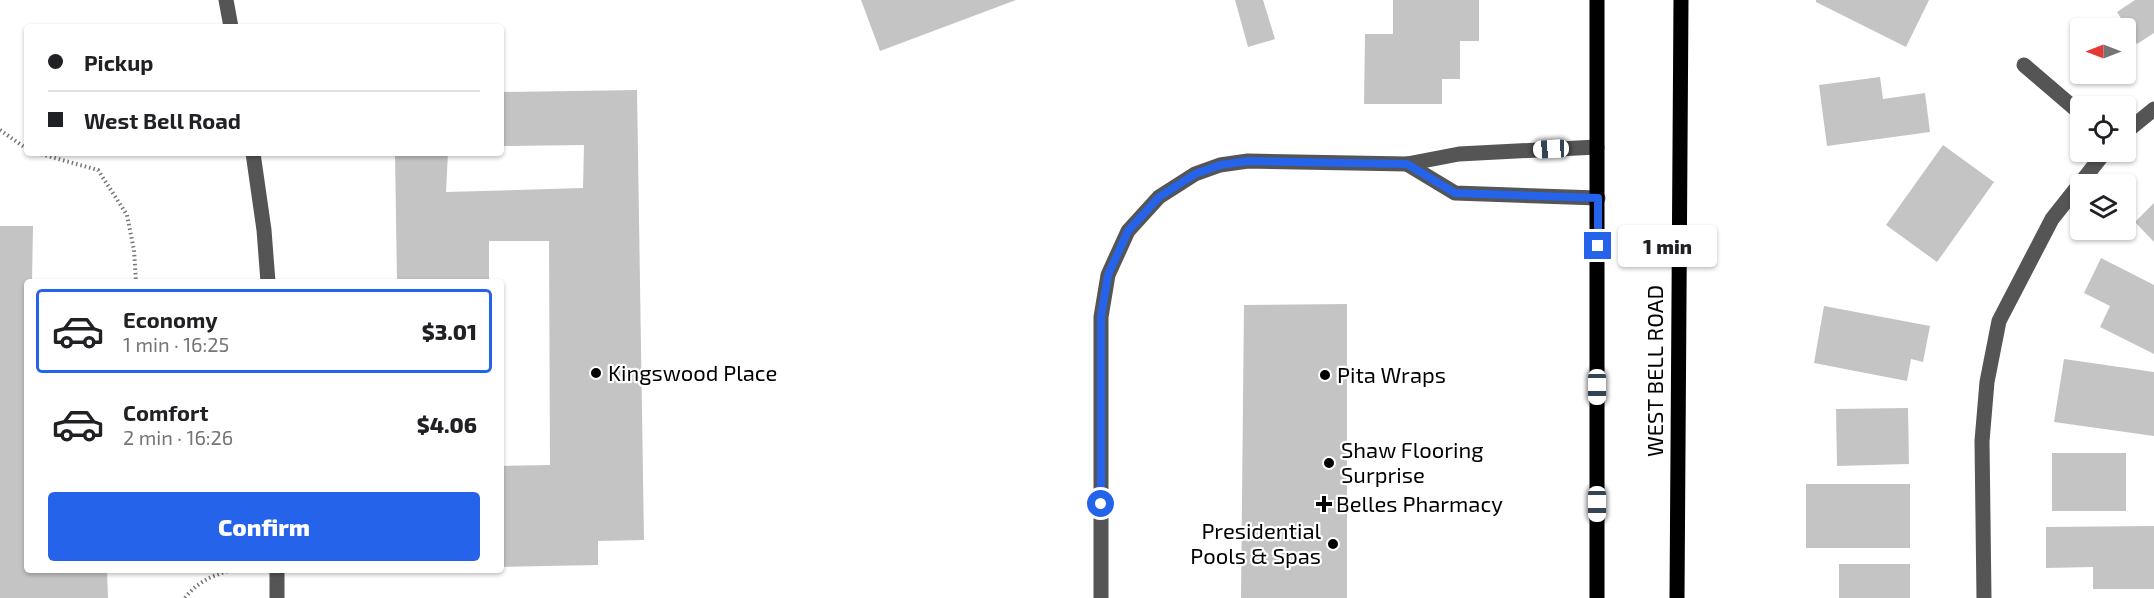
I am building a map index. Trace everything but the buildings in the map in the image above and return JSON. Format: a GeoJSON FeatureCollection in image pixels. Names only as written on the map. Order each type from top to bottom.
{"type":"FeatureCollection","features":[{"type":"Feature","properties":{"kind":"main road"},"geometry":{"type":"LineString","coordinates":[[1597,0],[1597,598]]}},
{"type":"Feature","properties":{"kind":"main road","name":"WEST BELL ROAD"},"geometry":{"type":"LineString","coordinates":[[1677,598],[1681,0]]}},
{"type":"Feature","properties":{"kind":"street"},"geometry":{"type":"LineString","coordinates":[[226,0],[230,24]]}},
{"type":"Feature","properties":{"kind":"street"},"geometry":{"type":"LineString","coordinates":[[2024,65],[2070,104]]}},
{"type":"Feature","properties":{"kind":"street"},"geometry":{"type":"LineString","coordinates":[[2136,124],[2154,109]]}},
{"type":"Feature","properties":{"kind":"street"},"geometry":{"type":"LineString","coordinates":[[1101,598],[1101,317],[1108,275],[1128,231],[1159,197],[1195,174],[1220,165],[1248,161],[1407,164],[1458,154],[1597,147]]}},
{"type":"Feature","properties":{"kind":"street"},"geometry":{"type":"LineString","coordinates":[[253,156],[264,230],[268,279]]}},
{"type":"Feature","properties":{"kind":"street"},"geometry":{"type":"LineString","coordinates":[[1984,598],[1982,441],[1987,382],[1999,321],[2052,219],[2097,162]]}},
{"type":"Feature","properties":{"kind":"street"},"geometry":{"type":"LineString","coordinates":[[1407,164],[1455,193],[1598,198]]}},
{"type":"Feature","properties":{"kind":"street"},"geometry":{"type":"LineString","coordinates":[[277,573],[277,598]]}},
{"type":"Feature","properties":{"kind":"path"},"geometry":{"type":"LineString","coordinates":[[0,130],[24,147]]}},
{"type":"Feature","properties":{"kind":"path"},"geometry":{"type":"LineString","coordinates":[[49,156],[98,170],[127,215],[134,250],[136,279]]}},
{"type":"Feature","properties":{"kind":"path"},"geometry":{"type":"LineString","coordinates":[[185,598],[193,588],[206,579],[223,573]]}},
{"type":"Feature","properties":{"kind":"place","name":"Kingswood Place"},"geometry":{"type":"Point","coordinates":[596,373]}},
{"type":"Feature","properties":{"kind":"place","name":"Pita Wraps"},"geometry":{"type":"Point","coordinates":[1325,375]}},
{"type":"Feature","properties":{"kind":"place","name":"Shaw Flooring Surprise"},"geometry":{"type":"Point","coordinates":[1329,463]}},
{"type":"Feature","properties":{"kind":"place","name":"Belles Pharmacy"},"geometry":{"type":"Point","coordinates":[1324,504]}},
{"type":"Feature","properties":{"kind":"place","name":"Presidential Pools & Spas"},"geometry":{"type":"Point","coordinates":[1333,544]}},
{"type":"Feature","properties":{"kind":"route"},"geometry":{"type":"LineString","coordinates":[[1101,504],[1101,317],[1108,275],[1128,231],[1159,197],[1195,174],[1220,165],[1248,161],[1407,164],[1455,193],[1598,198],[1598,246]]}}]}
